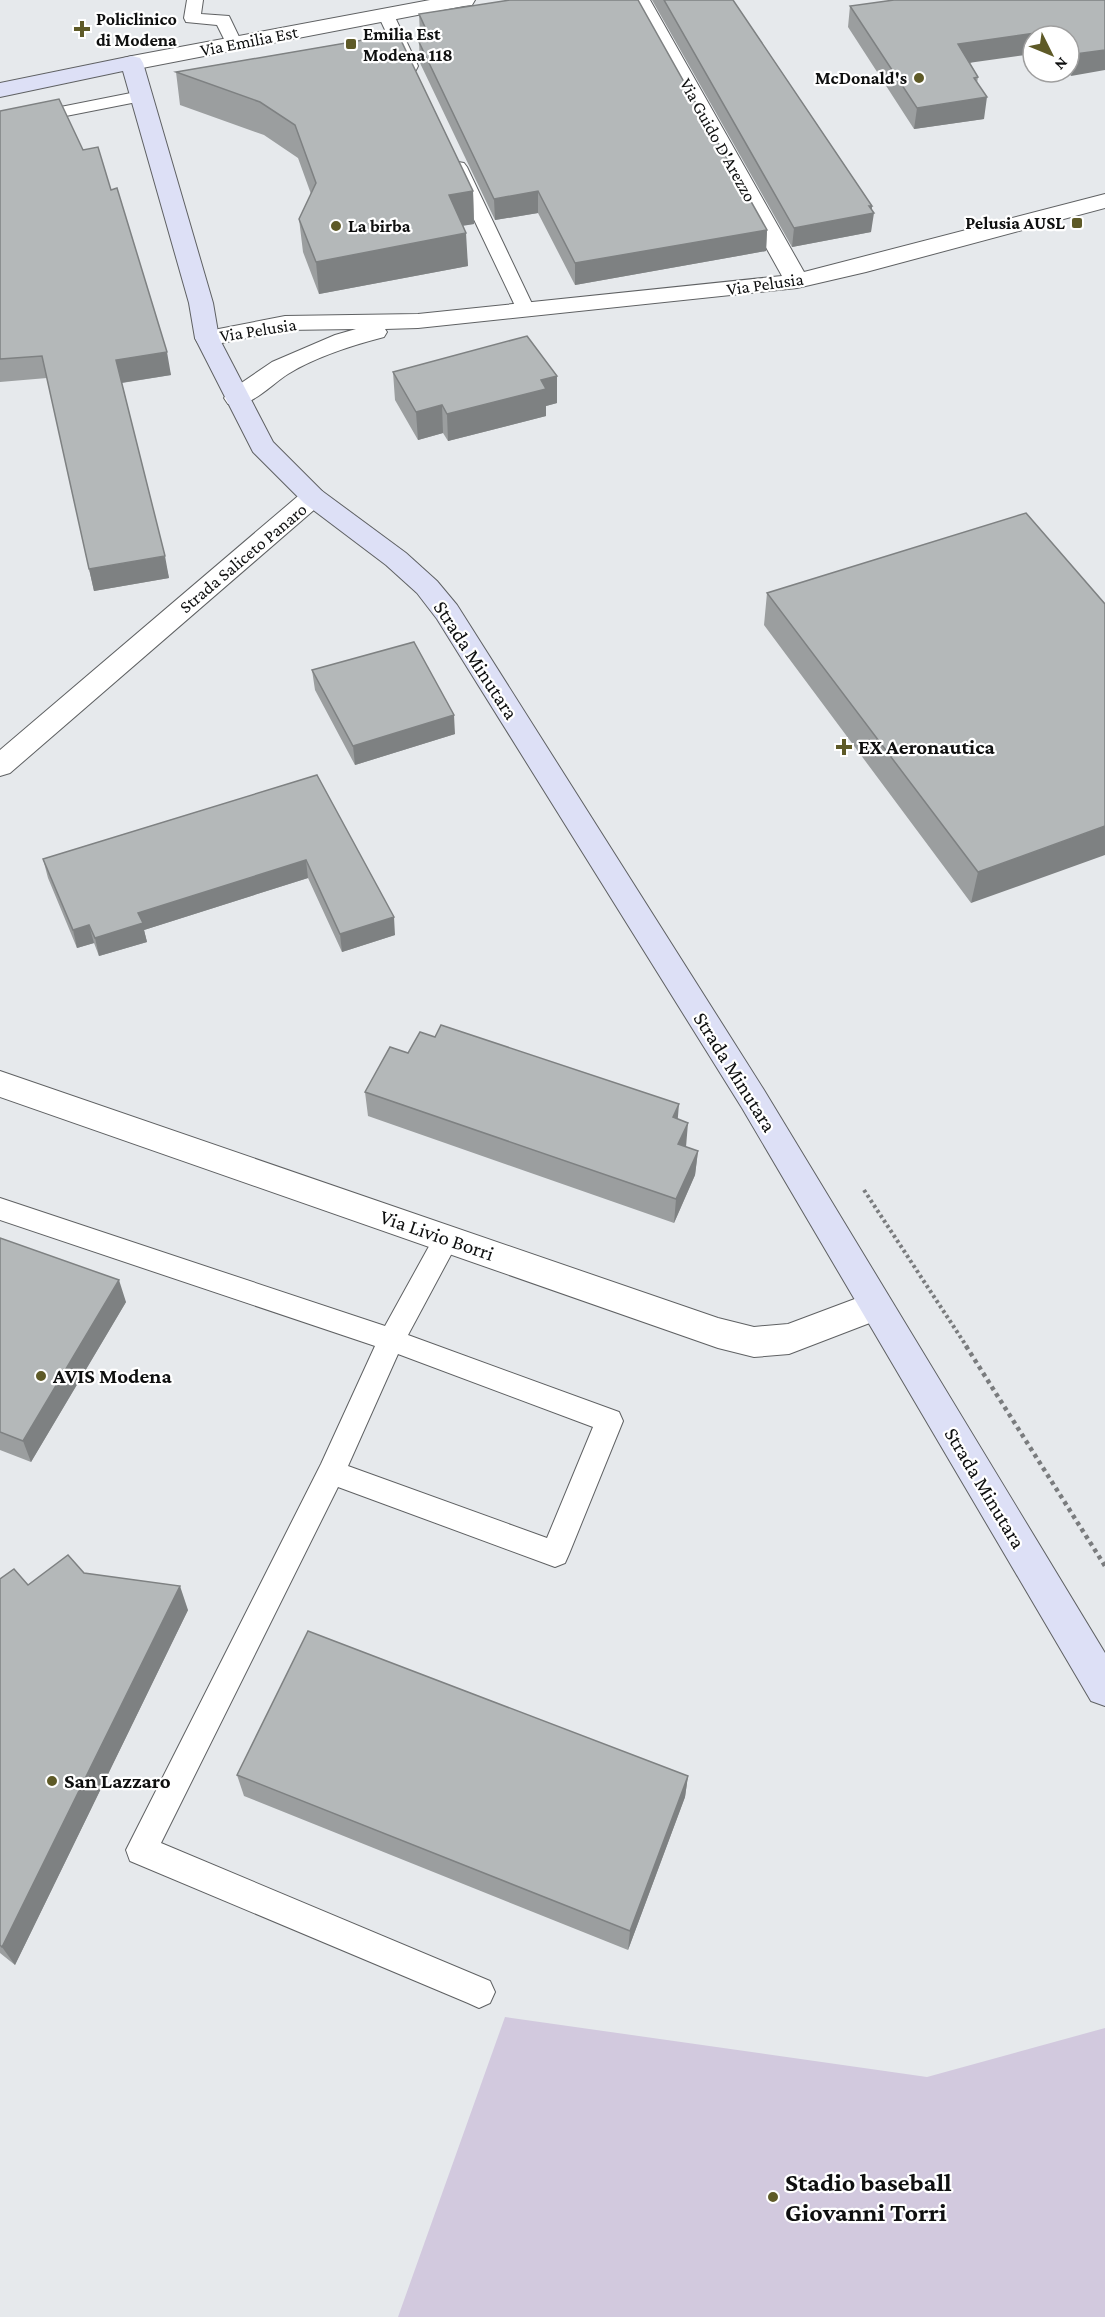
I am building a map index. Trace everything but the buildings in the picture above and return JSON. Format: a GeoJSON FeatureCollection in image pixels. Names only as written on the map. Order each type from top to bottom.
{"type":"FeatureCollection","features":[{"type":"Feature","properties":{"kind":"main road","name":"Via Emilia Est"},"geometry":{"type":"LineString","coordinates":[[0,90],[132,63]]}},
{"type":"Feature","properties":{"kind":"main road","name":"Strada Saliceto Panaro"},"geometry":{"type":"LineString","coordinates":[[132,63],[201,303],[207,338],[262,446],[313,497]]}},
{"type":"Feature","properties":{"kind":"main road","name":"Strada Minutara"},"geometry":{"type":"LineString","coordinates":[[313,497],[396,559],[427,587],[447,612],[753,1099],[1105,1688]]}},
{"type":"Feature","properties":{"kind":"street","name":"Via Emilia Est"},"geometry":{"type":"LineString","coordinates":[[132,63],[464,0]]}},
{"type":"Feature","properties":{"kind":"street","name":"Via Guido D'Arezzo"},"geometry":{"type":"LineString","coordinates":[[639,0],[797,281]]}},
{"type":"Feature","properties":{"kind":"street","name":"Via Pelusia"},"geometry":{"type":"LineString","coordinates":[[207,338],[285,323],[417,321],[797,281],[1105,201]]}},
{"type":"Feature","properties":{"kind":"street","name":"Via Pelusia"},"geometry":{"type":"LineString","coordinates":[[237,398],[281,367],[344,340],[417,321]]}},
{"type":"Feature","properties":{"kind":"street","name":"Strada Saliceto Panaro"},"geometry":{"type":"LineString","coordinates":[[0,766],[313,497]]}},
{"type":"Feature","properties":{"kind":"street","name":"Via Livio Borri"},"geometry":{"type":"LineString","coordinates":[[0,1084],[683,1322],[754,1342],[789,1339],[876,1306]]}},
{"type":"Feature","properties":{"kind":"lane"},"geometry":{"type":"LineString","coordinates":[[195,0],[192,18],[223,21],[234,43]]}},
{"type":"Feature","properties":{"kind":"lane"},"geometry":{"type":"LineString","coordinates":[[386,15],[416,78]]}},
{"type":"Feature","properties":{"kind":"lane"},"geometry":{"type":"LineString","coordinates":[[0,124],[141,96]]}},
{"type":"Feature","properties":{"kind":"lane"},"geometry":{"type":"LineString","coordinates":[[451,152],[526,310]]}},
{"type":"Feature","properties":{"kind":"lane"},"geometry":{"type":"LineString","coordinates":[[0,1209],[392,1340],[609,1421],[555,1554],[331,1472]]}},
{"type":"Feature","properties":{"kind":"lane"},"geometry":{"type":"LineString","coordinates":[[447,1238],[392,1340],[331,1472],[141,1850],[479,1992]]}},
{"type":"Feature","properties":{"kind":"path"},"geometry":{"type":"LineString","coordinates":[[859,1183],[1105,1566]]}},
{"type":"Feature","properties":{"kind":"shaded area","name":"Stadio baseball Giovanni Torri"},"geometry":{"type":"Polygon","coordinates":[[[505,2017],[927,2077],[1105,2028],[1105,2317],[398,2317],[505,2017]]]}},
{"type":"Feature","properties":{"kind":"place","name":"Policlinico di Modena"},"geometry":{"type":"Point","coordinates":[82,29]}},
{"type":"Feature","properties":{"kind":"place","name":"Emilia Est Modena 118"},"geometry":{"type":"Point","coordinates":[351,44]}},
{"type":"Feature","properties":{"kind":"place","name":"McDonald's"},"geometry":{"type":"Point","coordinates":[919,78]}},
{"type":"Feature","properties":{"kind":"place","name":"Pelusia AUSL"},"geometry":{"type":"Point","coordinates":[1077,223]}},
{"type":"Feature","properties":{"kind":"place","name":"La birba"},"geometry":{"type":"Point","coordinates":[336,226]}},
{"type":"Feature","properties":{"kind":"place","name":"EX Aeronautica"},"geometry":{"type":"Point","coordinates":[844,747]}},
{"type":"Feature","properties":{"kind":"place","name":"AVIS Modena"},"geometry":{"type":"Point","coordinates":[41,1376]}},
{"type":"Feature","properties":{"kind":"place","name":"San Lazzaro"},"geometry":{"type":"Point","coordinates":[52,1781]}},
{"type":"Feature","properties":{"kind":"place","name":"Stadio baseball Giovanni Torri"},"geometry":{"type":"Point","coordinates":[773,2197]}}]}
